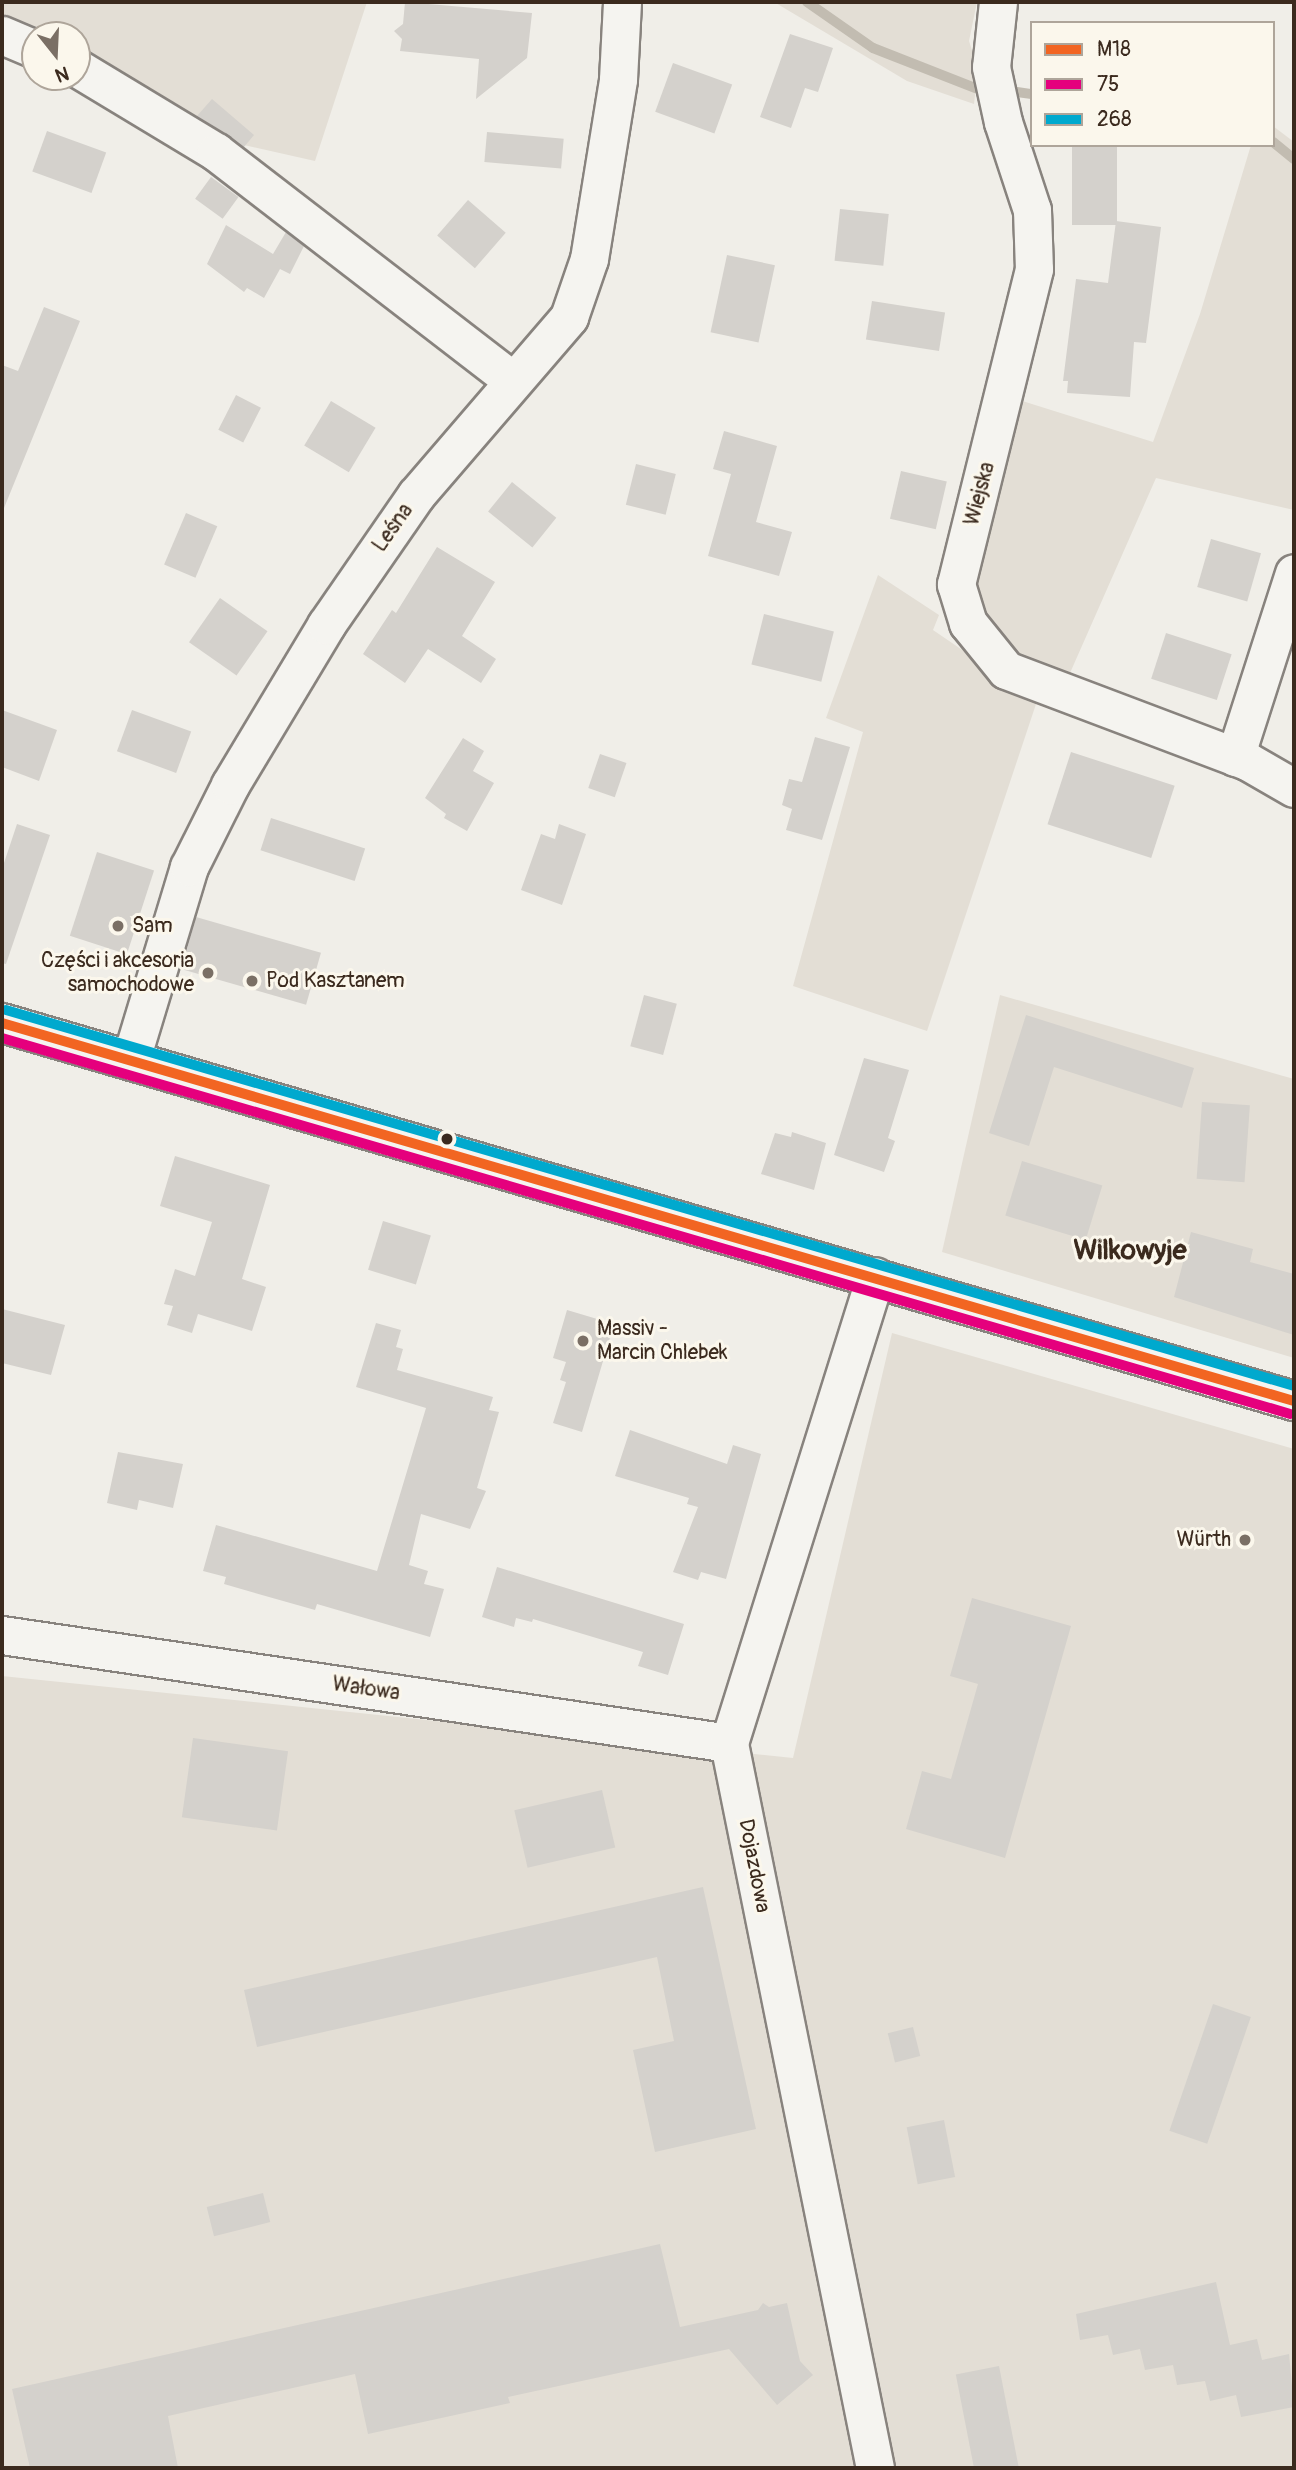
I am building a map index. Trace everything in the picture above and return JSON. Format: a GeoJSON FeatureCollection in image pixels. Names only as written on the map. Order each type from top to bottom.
{"type":"FeatureCollection","features":[{"type":"Feature","properties":{"kind":"main road"},"geometry":{"type":"LineString","coordinates":[[2,1023],[875,1276],[1294,1401]]}},
{"type":"Feature","properties":{"kind":"street","name":"Leśna"},"geometry":{"type":"LineString","coordinates":[[131,1059],[189,867],[230,785],[326,625],[416,495],[569,317],[589,259],[618,79],[622,2]]}},
{"type":"Feature","properties":{"kind":"street","name":"Wiejska"},"geometry":{"type":"LineString","coordinates":[[998,2],[994,84],[1032,209],[1034,269],[956,584],[968,623],[1006,670],[1236,757],[1294,788]]}},
{"type":"Feature","properties":{"kind":"street"},"geometry":{"type":"LineString","coordinates":[[2,35],[21,43]]}},
{"type":"Feature","properties":{"kind":"street"},"geometry":{"type":"LineString","coordinates":[[91,76],[216,152],[513,381]]}},
{"type":"Feature","properties":{"kind":"street"},"geometry":{"type":"LineString","coordinates":[[1236,757],[1294,573]]}},
{"type":"Feature","properties":{"kind":"street","name":"Dojazdowa"},"geometry":{"type":"LineString","coordinates":[[875,1276],[729,1743],[875,2468]]}},
{"type":"Feature","properties":{"kind":"street","name":"Wałowa"},"geometry":{"type":"LineString","coordinates":[[2,1634],[729,1743]]}},
{"type":"Feature","properties":{"kind":"shaded area"},"geometry":{"type":"Polygon","coordinates":[[[2,2],[367,2],[315,161],[159,126],[78,91],[91,91],[91,21],[21,21],[21,66],[2,58],[2,2]]]}},
{"type":"Feature","properties":{"kind":"shaded area"},"geometry":{"type":"Polygon","coordinates":[[[774,2],[977,2],[969,41],[978,69],[974,104],[907,81],[774,2]]]}},
{"type":"Feature","properties":{"kind":"shaded area"},"geometry":{"type":"Polygon","coordinates":[[[1275,128],[1294,142],[1294,510],[1156,478],[1070,673],[1010,657],[985,624],[968,585],[1016,399],[1153,442],[1200,314],[1250,147],[1275,147],[1275,128]]]}},
{"type":"Feature","properties":{"kind":"shaded area"},"geometry":{"type":"Polygon","coordinates":[[[878,575],[939,615],[933,630],[1037,701],[927,1031],[793,986],[863,732],[826,718],[878,575]]]}},
{"type":"Feature","properties":{"kind":"shaded area"},"geometry":{"type":"Polygon","coordinates":[[[1000,995],[1294,1079],[1294,1358],[942,1252],[1000,995]]]}},
{"type":"Feature","properties":{"kind":"shaded area"},"geometry":{"type":"Polygon","coordinates":[[[892,1333],[1294,1449],[1294,2468],[2,2468],[2,1676],[793,1758],[892,1333]]]}},
{"type":"Feature","properties":{"kind":"building"},"geometry":{"type":"Polygon","coordinates":[[[405,2],[532,13],[527,58],[476,99],[479,59],[400,51],[402,39],[394,31],[403,24],[405,2]]]}},
{"type":"Feature","properties":{"kind":"building"},"geometry":{"type":"Polygon","coordinates":[[[790,34],[833,48],[818,92],[805,88],[791,128],[760,117],[790,34]]]}},
{"type":"Feature","properties":{"kind":"building"},"geometry":{"type":"Polygon","coordinates":[[[673,63],[732,85],[714,133],[655,112],[673,63]]]}},
{"type":"Feature","properties":{"kind":"building"},"geometry":{"type":"Polygon","coordinates":[[[212,99],[254,135],[244,147],[197,116],[212,99]]]}},
{"type":"Feature","properties":{"kind":"building"},"geometry":{"type":"Polygon","coordinates":[[[47,131],[106,153],[91,193],[32,171],[47,131]]]}},
{"type":"Feature","properties":{"kind":"building"},"geometry":{"type":"Polygon","coordinates":[[[487,132],[564,139],[561,169],[484,162],[487,132]]]}},
{"type":"Feature","properties":{"kind":"building"},"geometry":{"type":"Polygon","coordinates":[[[1072,147],[1117,147],[1117,225],[1072,225],[1072,147]]]}},
{"type":"Feature","properties":{"kind":"building"},"geometry":{"type":"Polygon","coordinates":[[[211,177],[239,197],[223,219],[195,199],[211,177]]]}},
{"type":"Feature","properties":{"kind":"building"},"geometry":{"type":"Polygon","coordinates":[[[468,200],[506,233],[475,268],[437,235],[468,200]]]}},
{"type":"Feature","properties":{"kind":"building"},"geometry":{"type":"Polygon","coordinates":[[[840,209],[889,214],[883,266],[835,261],[840,209]]]}},
{"type":"Feature","properties":{"kind":"building"},"geometry":{"type":"Polygon","coordinates":[[[1116,221],[1161,227],[1146,343],[1134,342],[1130,397],[1067,393],[1068,381],[1063,381],[1076,279],[1108,283],[1116,221]]]}},
{"type":"Feature","properties":{"kind":"building"},"geometry":{"type":"Polygon","coordinates":[[[226,225],[273,254],[286,232],[304,246],[290,274],[280,269],[264,298],[247,288],[244,292],[207,264],[226,225]]]}},
{"type":"Feature","properties":{"kind":"building"},"geometry":{"type":"Polygon","coordinates":[[[727,255],[775,265],[759,342],[711,332],[727,255]]]}},
{"type":"Feature","properties":{"kind":"building"},"geometry":{"type":"Polygon","coordinates":[[[872,301],[945,313],[939,351],[866,340],[872,301]]]}},
{"type":"Feature","properties":{"kind":"building"},"geometry":{"type":"Polygon","coordinates":[[[44,307],[80,321],[2,513],[2,365],[18,371],[44,307]]]}},
{"type":"Feature","properties":{"kind":"building"},"geometry":{"type":"Polygon","coordinates":[[[236,395],[261,408],[243,442],[218,430],[236,395]]]}},
{"type":"Feature","properties":{"kind":"building"},"geometry":{"type":"Polygon","coordinates":[[[331,401],[376,428],[349,472],[304,446],[331,401]]]}},
{"type":"Feature","properties":{"kind":"building"},"geometry":{"type":"Polygon","coordinates":[[[724,431],[777,446],[756,522],[792,532],[779,576],[708,556],[731,474],[713,469],[724,431]]]}},
{"type":"Feature","properties":{"kind":"building"},"geometry":{"type":"Polygon","coordinates":[[[636,464],[676,474],[666,515],[626,505],[636,464]]]}},
{"type":"Feature","properties":{"kind":"building"},"geometry":{"type":"Polygon","coordinates":[[[901,471],[947,482],[936,529],[890,519],[901,471]]]}},
{"type":"Feature","properties":{"kind":"building"},"geometry":{"type":"Polygon","coordinates":[[[512,482],[556,518],[532,547],[488,512],[512,482]]]}},
{"type":"Feature","properties":{"kind":"building"},"geometry":{"type":"Polygon","coordinates":[[[186,513],[217,526],[195,578],[164,565],[186,513]]]}},
{"type":"Feature","properties":{"kind":"building"},"geometry":{"type":"Polygon","coordinates":[[[1211,539],[1261,553],[1247,601],[1197,587],[1211,539]]]}},
{"type":"Feature","properties":{"kind":"building"},"geometry":{"type":"Polygon","coordinates":[[[437,547],[495,582],[462,636],[496,659],[481,683],[428,649],[405,683],[363,654],[392,610],[396,613],[437,547]]]}},
{"type":"Feature","properties":{"kind":"building"},"geometry":{"type":"Polygon","coordinates":[[[220,598],[268,631],[237,676],[189,642],[220,598]]]}},
{"type":"Feature","properties":{"kind":"building"},"geometry":{"type":"Polygon","coordinates":[[[764,614],[834,631],[821,682],[751,664],[764,614]]]}},
{"type":"Feature","properties":{"kind":"building"},"geometry":{"type":"Polygon","coordinates":[[[1166,633],[1232,654],[1217,700],[1151,679],[1166,633]]]}},
{"type":"Feature","properties":{"kind":"building"},"geometry":{"type":"Polygon","coordinates":[[[2,710],[57,730],[39,781],[2,767],[2,710]]]}},
{"type":"Feature","properties":{"kind":"building"},"geometry":{"type":"Polygon","coordinates":[[[132,710],[191,732],[176,773],[117,751],[132,710]]]}},
{"type":"Feature","properties":{"kind":"building"},"geometry":{"type":"Polygon","coordinates":[[[815,737],[850,747],[822,840],[786,830],[792,809],[782,805],[789,779],[802,782],[815,737]]]}},
{"type":"Feature","properties":{"kind":"building"},"geometry":{"type":"Polygon","coordinates":[[[463,738],[484,751],[473,771],[494,783],[467,831],[444,818],[446,814],[425,798],[463,738]]]}},
{"type":"Feature","properties":{"kind":"building"},"geometry":{"type":"Polygon","coordinates":[[[1071,752],[1175,786],[1151,858],[1048,824],[1071,752]]]}},
{"type":"Feature","properties":{"kind":"building"},"geometry":{"type":"Polygon","coordinates":[[[600,754],[626,763],[615,797],[588,788],[600,754]]]}},
{"type":"Feature","properties":{"kind":"building"},"geometry":{"type":"Polygon","coordinates":[[[271,818],[365,849],[355,881],[260,850],[271,818]]]}},
{"type":"Feature","properties":{"kind":"building"},"geometry":{"type":"Polygon","coordinates":[[[17,824],[50,835],[6,964],[2,963],[2,869],[17,824]]]}},
{"type":"Feature","properties":{"kind":"building"},"geometry":{"type":"Polygon","coordinates":[[[559,824],[586,834],[562,905],[521,890],[541,834],[555,839],[559,824]]]}},
{"type":"Feature","properties":{"kind":"building"},"geometry":{"type":"Polygon","coordinates":[[[97,852],[154,871],[127,954],[70,936],[97,852]]]}},
{"type":"Feature","properties":{"kind":"building"},"geometry":{"type":"Polygon","coordinates":[[[196,917],[321,953],[306,1005],[181,969],[196,917]]]}},
{"type":"Feature","properties":{"kind":"building"},"geometry":{"type":"Polygon","coordinates":[[[644,995],[677,1004],[663,1055],[630,1046],[644,995]]]}},
{"type":"Feature","properties":{"kind":"building"},"geometry":{"type":"Polygon","coordinates":[[[1026,1015],[1194,1068],[1182,1108],[1054,1067],[1029,1146],[989,1133],[1026,1015]]]}},
{"type":"Feature","properties":{"kind":"building"},"geometry":{"type":"Polygon","coordinates":[[[864,1058],[909,1070],[888,1138],[895,1141],[884,1172],[834,1155],[864,1058]]]}},
{"type":"Feature","properties":{"kind":"building"},"geometry":{"type":"Polygon","coordinates":[[[1202,1102],[1250,1105],[1245,1182],[1197,1179],[1202,1102]]]}},
{"type":"Feature","properties":{"kind":"building"},"geometry":{"type":"Polygon","coordinates":[[[792,1132],[826,1143],[814,1190],[761,1174],[775,1133],[791,1137],[792,1132]]]}},
{"type":"Feature","properties":{"kind":"building"},"geometry":{"type":"Polygon","coordinates":[[[175,1156],[270,1185],[242,1279],[266,1287],[252,1331],[198,1314],[192,1333],[167,1325],[173,1306],[164,1304],[175,1269],[195,1276],[212,1222],[160,1206],[175,1156]]]}},
{"type":"Feature","properties":{"kind":"building"},"geometry":{"type":"Polygon","coordinates":[[[1022,1161],[1102,1186],[1086,1240],[1005,1216],[1022,1161]]]}},
{"type":"Feature","properties":{"kind":"building"},"geometry":{"type":"Polygon","coordinates":[[[383,1221],[431,1236],[416,1284],[368,1270],[383,1221]]]}},
{"type":"Feature","properties":{"kind":"building"},"geometry":{"type":"Polygon","coordinates":[[[1191,1232],[1253,1249],[1250,1262],[1294,1274],[1294,1335],[1174,1297],[1191,1232]]]}},
{"type":"Feature","properties":{"kind":"building"},"geometry":{"type":"Polygon","coordinates":[[[2,1309],[65,1325],[51,1375],[2,1363],[2,1309]]]}},
{"type":"Feature","properties":{"kind":"building"},"geometry":{"type":"Polygon","coordinates":[[[567,1310],[614,1324],[582,1432],[553,1423],[566,1382],[560,1380],[566,1362],[553,1358],[567,1310]]]}},
{"type":"Feature","properties":{"kind":"building"},"geometry":{"type":"Polygon","coordinates":[[[376,1323],[401,1330],[396,1347],[403,1349],[397,1370],[493,1397],[489,1410],[499,1412],[477,1488],[486,1491],[470,1529],[421,1514],[409,1565],[428,1571],[424,1584],[444,1589],[430,1637],[317,1604],[315,1610],[224,1584],[226,1577],[203,1571],[216,1525],[377,1571],[426,1408],[356,1387],[376,1323]]]}},
{"type":"Feature","properties":{"kind":"building"},"geometry":{"type":"Polygon","coordinates":[[[630,1430],[727,1464],[733,1445],[761,1454],[726,1579],[701,1572],[698,1580],[673,1572],[698,1507],[687,1504],[689,1498],[615,1476],[630,1430]]]}},
{"type":"Feature","properties":{"kind":"building"},"geometry":{"type":"Polygon","coordinates":[[[118,1452],[183,1464],[173,1508],[139,1500],[137,1510],[107,1503],[118,1452]]]}},
{"type":"Feature","properties":{"kind":"building"},"geometry":{"type":"Polygon","coordinates":[[[497,1567],[684,1624],[668,1675],[638,1666],[643,1652],[533,1619],[532,1622],[516,1618],[514,1627],[482,1617],[497,1567]]]}},
{"type":"Feature","properties":{"kind":"building"},"geometry":{"type":"Polygon","coordinates":[[[972,1598],[1071,1626],[1005,1858],[906,1829],[922,1771],[951,1779],[978,1684],[950,1676],[972,1598]]]}},
{"type":"Feature","properties":{"kind":"building"},"geometry":{"type":"Polygon","coordinates":[[[193,1738],[288,1751],[277,1831],[182,1817],[193,1738]]]}},
{"type":"Feature","properties":{"kind":"building"},"geometry":{"type":"Polygon","coordinates":[[[602,1790],[615,1847],[528,1868],[514,1810],[602,1790]]]}},
{"type":"Feature","properties":{"kind":"building"},"geometry":{"type":"Polygon","coordinates":[[[703,1887],[756,2129],[655,2152],[633,2050],[674,2041],[657,1957],[257,2047],[244,1990],[703,1887]]]}},
{"type":"Feature","properties":{"kind":"building"},"geometry":{"type":"Polygon","coordinates":[[[1213,2004],[1251,2017],[1207,2144],[1169,2131],[1213,2004]]]}},
{"type":"Feature","properties":{"kind":"building"},"geometry":{"type":"Polygon","coordinates":[[[913,2027],[920,2056],[895,2062],[888,2033],[913,2027]]]}},
{"type":"Feature","properties":{"kind":"building"},"geometry":{"type":"Polygon","coordinates":[[[944,2120],[955,2177],[918,2184],[907,2127],[944,2120]]]}},
{"type":"Feature","properties":{"kind":"building"},"geometry":{"type":"Polygon","coordinates":[[[263,2193],[270,2222],[214,2236],[207,2207],[263,2193]]]}},
{"type":"Feature","properties":{"kind":"building"},"geometry":{"type":"Polygon","coordinates":[[[660,2244],[680,2327],[758,2310],[763,2303],[769,2307],[787,2303],[800,2361],[813,2375],[777,2405],[729,2349],[508,2397],[510,2403],[368,2434],[355,2374],[168,2416],[178,2468],[30,2468],[12,2389],[660,2244]]]}},
{"type":"Feature","properties":{"kind":"building"},"geometry":{"type":"Polygon","coordinates":[[[1216,2282],[1230,2345],[1257,2339],[1262,2360],[1289,2354],[1294,2407],[1241,2417],[1236,2395],[1210,2401],[1205,2381],[1177,2385],[1173,2365],[1145,2370],[1140,2349],[1113,2355],[1108,2335],[1080,2340],[1076,2314],[1216,2282]]]}},
{"type":"Feature","properties":{"kind":"building"},"geometry":{"type":"Polygon","coordinates":[[[999,2366],[1019,2468],[974,2468],[956,2374],[999,2366]]]}},
{"type":"Feature","properties":{"kind":"waterway"},"geometry":{"type":"LineString","coordinates":[[807,2],[873,48],[975,88]]}},
{"type":"Feature","properties":{"kind":"waterway"},"geometry":{"type":"LineString","coordinates":[[1017,92],[1030,94]]}},
{"type":"Feature","properties":{"kind":"waterway"},"geometry":{"type":"LineString","coordinates":[[1275,144],[1294,159]]}},
{"type":"Feature","properties":{"kind":"transit line","name":"268"},"geometry":{"type":"LineString","coordinates":[[6,1010],[1294,1386]]}},
{"type":"Feature","properties":{"kind":"transit line","name":"M18"},"geometry":{"type":"LineString","coordinates":[[2,1023],[1294,1401]]}},
{"type":"Feature","properties":{"kind":"transit line","name":"75"},"geometry":{"type":"LineString","coordinates":[[2,1038],[1290,1414]]}},
{"type":"Feature","properties":{"kind":"place","name":"Sam"},"geometry":{"type":"Point","coordinates":[118,926]}},
{"type":"Feature","properties":{"kind":"place","name":"Części i akcesoria samochodowe"},"geometry":{"type":"Point","coordinates":[208,973]}},
{"type":"Feature","properties":{"kind":"place","name":"Pod Kasztanem"},"geometry":{"type":"Point","coordinates":[252,981]}},
{"type":"Feature","properties":{"kind":"place","name":"Massiv - Marcin Chlebek"},"geometry":{"type":"Point","coordinates":[583,1341]}},
{"type":"Feature","properties":{"kind":"place","name":"Würth"},"geometry":{"type":"Point","coordinates":[1245,1540]}},
{"type":"Feature","properties":{"kind":"district","name":"Wilkowyje"},"geometry":{"type":"Point","coordinates":[1130,1251]}}]}
